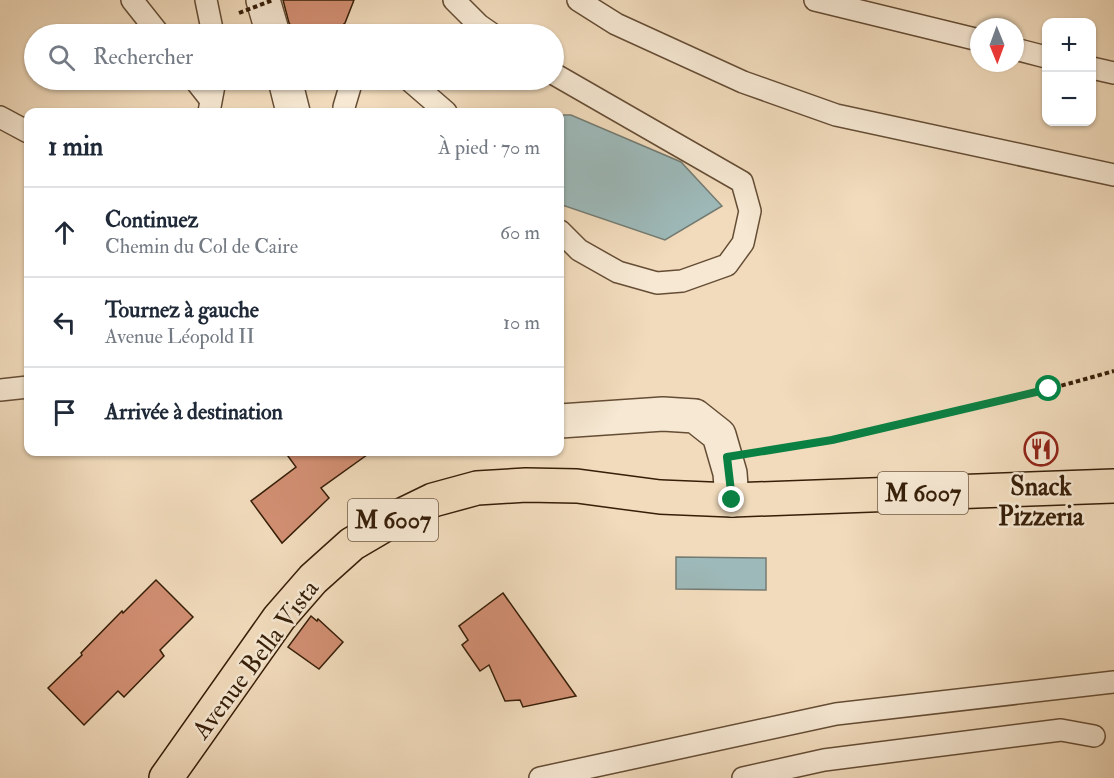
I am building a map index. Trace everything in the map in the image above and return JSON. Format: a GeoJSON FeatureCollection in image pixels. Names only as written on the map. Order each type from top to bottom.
{"type":"FeatureCollection","features":[{"type":"Feature","properties":{"kind":"main road","name":"Avenue Bella Vista"},"geometry":{"type":"LineString","coordinates":[[166,778],[279,618],[313,579],[352,544],[398,517],[433,501],[477,488],[526,485],[577,486],[660,496],[732,500]]}},
{"type":"Feature","properties":{"kind":"main road","name":"M 6007"},"geometry":{"type":"LineString","coordinates":[[732,500],[1114,486]]}},
{"type":"Feature","properties":{"kind":"street"},"geometry":{"type":"LineString","coordinates":[[251,7],[265,24]]}},
{"type":"Feature","properties":{"kind":"street"},"geometry":{"type":"LineString","coordinates":[[288,90],[292,108]]}},
{"type":"Feature","properties":{"kind":"street"},"geometry":{"type":"LineString","coordinates":[[564,421],[663,414],[695,416],[719,435],[727,457],[732,500]]}},
{"type":"Feature","properties":{"kind":"lane"},"geometry":{"type":"LineString","coordinates":[[132,0],[151,24]]}},
{"type":"Feature","properties":{"kind":"lane"},"geometry":{"type":"LineString","coordinates":[[206,0],[211,24]]}},
{"type":"Feature","properties":{"kind":"lane"},"geometry":{"type":"LineString","coordinates":[[454,0],[477,24]]}},
{"type":"Feature","properties":{"kind":"lane"},"geometry":{"type":"LineString","coordinates":[[578,0],[616,24],[743,82],[836,115],[1114,175]]}},
{"type":"Feature","properties":{"kind":"lane"},"geometry":{"type":"LineString","coordinates":[[815,0],[970,38]]}},
{"type":"Feature","properties":{"kind":"lane"},"geometry":{"type":"LineString","coordinates":[[1024,51],[1042,56]]}},
{"type":"Feature","properties":{"kind":"lane"},"geometry":{"type":"LineString","coordinates":[[1096,69],[1114,73]]}},
{"type":"Feature","properties":{"kind":"lane"},"geometry":{"type":"LineString","coordinates":[[564,80],[742,182],[750,211],[743,243],[727,265],[682,281],[657,283],[618,272],[579,250],[564,235]]}},
{"type":"Feature","properties":{"kind":"lane"},"geometry":{"type":"LineString","coordinates":[[344,108],[349,90]]}},
{"type":"Feature","properties":{"kind":"lane"},"geometry":{"type":"LineString","coordinates":[[421,90],[441,108]]}},
{"type":"Feature","properties":{"kind":"lane"},"geometry":{"type":"LineString","coordinates":[[0,117],[24,130]]}},
{"type":"Feature","properties":{"kind":"lane"},"geometry":{"type":"LineString","coordinates":[[0,390],[24,387]]}},
{"type":"Feature","properties":{"kind":"lane"},"geometry":{"type":"LineString","coordinates":[[540,778],[836,714],[1114,682]]}},
{"type":"Feature","properties":{"kind":"lane"},"geometry":{"type":"LineString","coordinates":[[743,778],[824,760],[1061,730],[1094,736]]}},
{"type":"Feature","properties":{"kind":"path"},"geometry":{"type":"LineString","coordinates":[[251,7],[273,0]]}},
{"type":"Feature","properties":{"kind":"path"},"geometry":{"type":"LineString","coordinates":[[727,457],[832,440],[1049,389],[1114,370]]}},
{"type":"Feature","properties":{"kind":"water"},"geometry":{"type":"Polygon","coordinates":[[[564,115],[571,115],[681,162],[722,206],[665,240],[564,206],[564,115]]]}},
{"type":"Feature","properties":{"kind":"water"},"geometry":{"type":"Polygon","coordinates":[[[676,557],[766,558],[766,590],[676,589],[676,557]]]}},
{"type":"Feature","properties":{"kind":"building"},"geometry":{"type":"Polygon","coordinates":[[[283,0],[354,0],[344,24],[289,23],[283,0]]]}},
{"type":"Feature","properties":{"kind":"building"},"geometry":{"type":"Polygon","coordinates":[[[288,456],[365,456],[321,488],[329,498],[282,543],[251,501],[296,467],[288,456]]]}},
{"type":"Feature","properties":{"kind":"building"},"geometry":{"type":"Polygon","coordinates":[[[156,580],[193,617],[160,650],[164,656],[124,697],[118,691],[84,725],[48,688],[122,611],[123,613],[156,580]]]}},
{"type":"Feature","properties":{"kind":"building"},"geometry":{"type":"Polygon","coordinates":[[[503,593],[576,696],[523,707],[520,700],[505,701],[489,665],[480,671],[462,645],[468,640],[459,626],[503,593]]]}},
{"type":"Feature","properties":{"kind":"building"},"geometry":{"type":"Polygon","coordinates":[[[311,616],[317,621],[318,619],[343,642],[319,669],[288,647],[311,616]]]}},
{"type":"Feature","properties":{"kind":"place","name":"Snack Pizzeria"},"geometry":{"type":"Point","coordinates":[1041,449]}},
{"type":"Feature","properties":{"kind":"route"},"geometry":{"type":"LineString","coordinates":[[732,500],[727,457],[832,440],[1049,389]]}}]}
